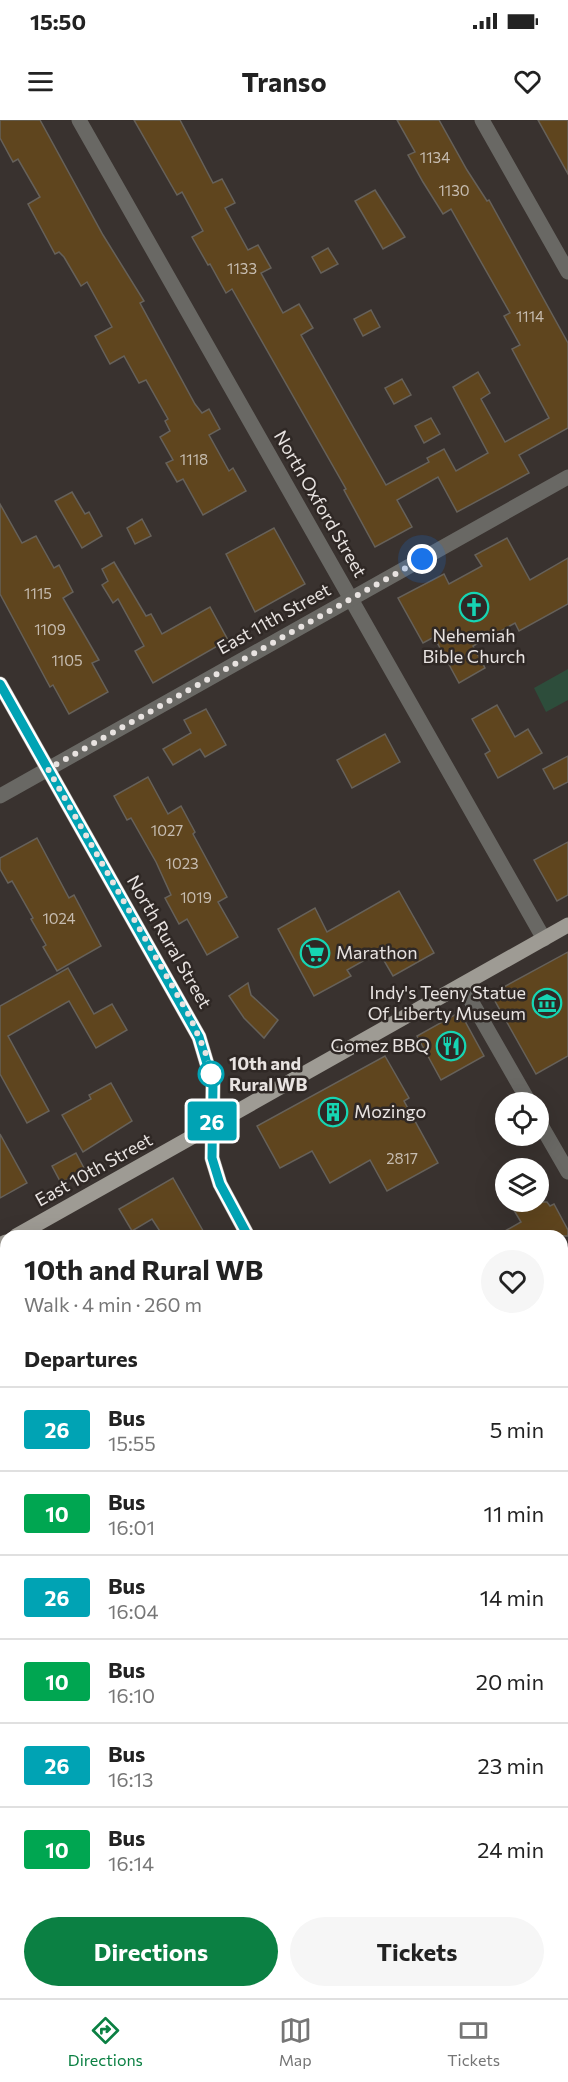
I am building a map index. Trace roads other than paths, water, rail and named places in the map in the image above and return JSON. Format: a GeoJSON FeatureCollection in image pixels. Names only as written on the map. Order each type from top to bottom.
{"type":"FeatureCollection","features":[{"type":"Feature","properties":{"kind":"main road","name":"North Rural Street"},"geometry":{"type":"LineString","coordinates":[[0,684],[199,1037],[213,1084],[210,1150],[215,1168],[245,1230]]}},
{"type":"Feature","properties":{"kind":"main road","name":"East 10th Street"},"geometry":{"type":"LineString","coordinates":[[27,1230],[568,925]]}},
{"type":"Feature","properties":{"kind":"street","name":"North Oxford Street"},"geometry":{"type":"LineString","coordinates":[[79,120],[544,939]]}},
{"type":"Feature","properties":{"kind":"street"},"geometry":{"type":"LineString","coordinates":[[482,120],[568,272]]}},
{"type":"Feature","properties":{"kind":"street","name":"East 11th Street"},"geometry":{"type":"LineString","coordinates":[[0,796],[568,477]]}},
{"type":"Feature","properties":{"kind":"street"},"geometry":{"type":"LineString","coordinates":[[462,985],[523,1092]]}},
{"type":"Feature","properties":{"kind":"street"},"geometry":{"type":"LineString","coordinates":[[549,1139],[568,1172]]}},
{"type":"Feature","properties":{"kind":"place","name":"Nehemiah Bible Church"},"geometry":{"type":"Point","coordinates":[474,607]}},
{"type":"Feature","properties":{"kind":"place","name":"Marathon"},"geometry":{"type":"Point","coordinates":[315,953]}},
{"type":"Feature","properties":{"kind":"place","name":"Indy's Teeny Statue Of Liberty Museum"},"geometry":{"type":"Point","coordinates":[547,1003]}},
{"type":"Feature","properties":{"kind":"place","name":"Gomez BBQ"},"geometry":{"type":"Point","coordinates":[451,1046]}},
{"type":"Feature","properties":{"kind":"place","name":"10th and Rural WB"},"geometry":{"type":"Point","coordinates":[211,1074]}},
{"type":"Feature","properties":{"kind":"place","name":"Mozingo"},"geometry":{"type":"Point","coordinates":[333,1112]}}]}
